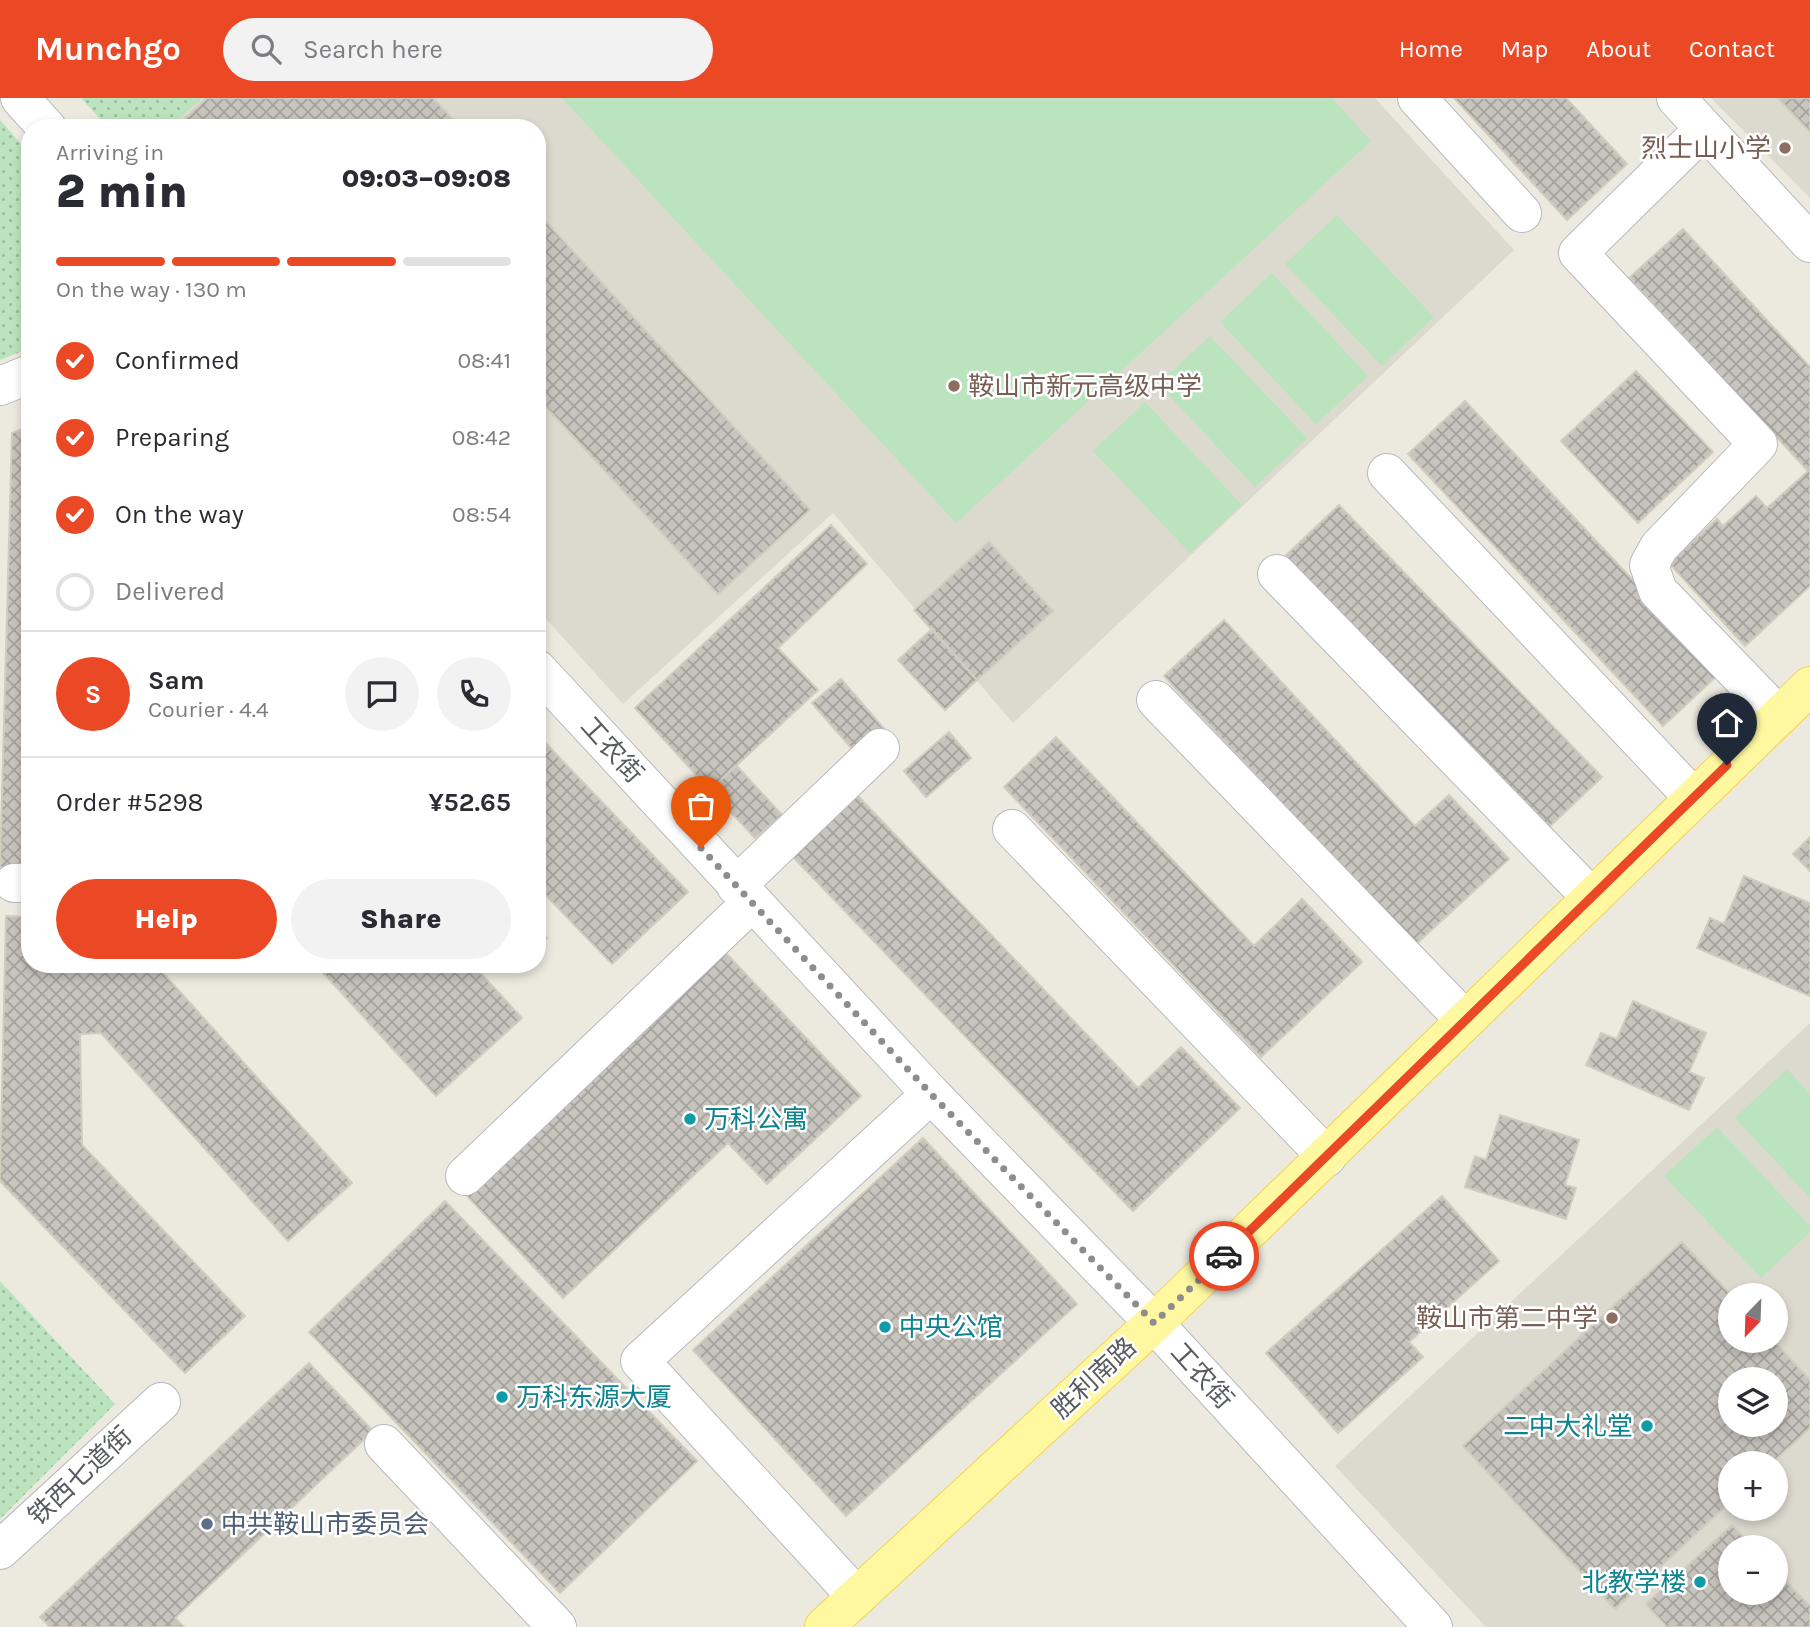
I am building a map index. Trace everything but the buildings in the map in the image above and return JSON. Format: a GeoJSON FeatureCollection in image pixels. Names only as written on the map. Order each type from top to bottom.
{"type":"FeatureCollection","features":[{"type":"Feature","properties":{"kind":"main road","name":"胜利南路"},"geometry":{"type":"LineString","coordinates":[[824,1627],[1154,1323],[1327,1157],[1464,1019],[1810,686]]}},
{"type":"Feature","properties":{"kind":"street"},"geometry":{"type":"LineString","coordinates":[[20,98],[39,119]]}},
{"type":"Feature","properties":{"kind":"street"},"geometry":{"type":"LineString","coordinates":[[1417,98],[1522,213]]}},
{"type":"Feature","properties":{"kind":"street"},"geometry":{"type":"LineString","coordinates":[[1676,98],[1810,243]]}},
{"type":"Feature","properties":{"kind":"street"},"geometry":{"type":"LineString","coordinates":[[1704,129],[1578,253],[1758,444],[1659,547],[1649,565],[1658,591],[1779,716]]}},
{"type":"Feature","properties":{"kind":"street"},"geometry":{"type":"LineString","coordinates":[[0,386],[21,378]]}},
{"type":"Feature","properties":{"kind":"street"},"geometry":{"type":"LineString","coordinates":[[1387,473],[1693,797]]}},
{"type":"Feature","properties":{"kind":"street"},"geometry":{"type":"LineString","coordinates":[[1277,574],[1592,898]]}},
{"type":"Feature","properties":{"kind":"street","name":"工农街"},"geometry":{"type":"LineString","coordinates":[[546,679],[931,1094],[1154,1323],[1433,1627]]}},
{"type":"Feature","properties":{"kind":"street"},"geometry":{"type":"LineString","coordinates":[[1156,700],[1464,1019]]}},
{"type":"Feature","properties":{"kind":"street"},"geometry":{"type":"LineString","coordinates":[[465,1176],[744,894],[880,748]]}},
{"type":"Feature","properties":{"kind":"street"},"geometry":{"type":"LineString","coordinates":[[1013,830],[1327,1157]]}},
{"type":"Feature","properties":{"kind":"street"},"geometry":{"type":"LineString","coordinates":[[857,1597],[640,1361],[931,1094]]}},
{"type":"Feature","properties":{"kind":"street","name":"铁西七道街"},"geometry":{"type":"LineString","coordinates":[[0,1550],[160,1402]]}},
{"type":"Feature","properties":{"kind":"street"},"geometry":{"type":"LineString","coordinates":[[384,1444],[557,1627]]}},
{"type":"Feature","properties":{"kind":"shaded area","name":"鞍山市新元高级中学"},"geometry":{"type":"Polygon","coordinates":[[[202,98],[1375,98],[1514,250],[1013,723],[833,513],[623,704],[546,619],[546,119],[179,119],[202,98]]]}},
{"type":"Feature","properties":{"kind":"shaded area","name":"烈士山小学"},"geometry":{"type":"Polygon","coordinates":[[[1711,98],[1810,98],[1810,198],[1711,98]]]}},
{"type":"Feature","properties":{"kind":"shaded area","name":"鞍山市第二中学"},"geometry":{"type":"Polygon","coordinates":[[[1810,1023],[1810,1627],[1486,1627],[1335,1466],[1810,1023]]]}},
{"type":"Feature","properties":{"kind":"green space"},"geometry":{"type":"Polygon","coordinates":[[[81,98],[202,98],[179,119],[100,119],[81,98]]]}},
{"type":"Feature","properties":{"kind":"green space"},"geometry":{"type":"Polygon","coordinates":[[[562,98],[1332,98],[1371,141],[956,523],[562,98]]]}},
{"type":"Feature","properties":{"kind":"green space"},"geometry":{"type":"Polygon","coordinates":[[[0,120],[21,144],[21,352],[0,360],[0,120]]]}},
{"type":"Feature","properties":{"kind":"green space"},"geometry":{"type":"Polygon","coordinates":[[[1337,215],[1434,317],[1382,366],[1285,264],[1337,215]]]}},
{"type":"Feature","properties":{"kind":"green space"},"geometry":{"type":"Polygon","coordinates":[[[1272,273],[1368,376],[1316,424],[1220,322],[1272,273]]]}},
{"type":"Feature","properties":{"kind":"green space"},"geometry":{"type":"Polygon","coordinates":[[[1210,336],[1307,438],[1255,487],[1158,384],[1210,336]]]}},
{"type":"Feature","properties":{"kind":"green space"},"geometry":{"type":"Polygon","coordinates":[[[1145,402],[1242,505],[1190,553],[1093,451],[1145,402]]]}},
{"type":"Feature","properties":{"kind":"green space"},"geometry":{"type":"Polygon","coordinates":[[[1787,1069],[1810,1094],[1810,1198],[1735,1118],[1787,1069]]]}},
{"type":"Feature","properties":{"kind":"green space"},"geometry":{"type":"Polygon","coordinates":[[[1717,1127],[1810,1226],[1810,1232],[1761,1278],[1664,1176],[1717,1127]]]}},
{"type":"Feature","properties":{"kind":"green space"},"geometry":{"type":"Polygon","coordinates":[[[0,1281],[115,1404],[0,1519],[0,1281]]]}},
{"type":"Feature","properties":{"kind":"way so far"},"geometry":{"type":"LineString","coordinates":[[701,848],[931,1094],[1154,1323],[1224,1256]]}},
{"type":"Feature","properties":{"kind":"place","name":"烈士山小学"},"geometry":{"type":"Point","coordinates":[1785,148]}},
{"type":"Feature","properties":{"kind":"place","name":"鞍山市新元高级中学"},"geometry":{"type":"Point","coordinates":[954,386]}},
{"type":"Feature","properties":{"kind":"place","name":"万科公寓"},"geometry":{"type":"Point","coordinates":[690,1119]}},
{"type":"Feature","properties":{"kind":"place","name":"鞍山市第二中学"},"geometry":{"type":"Point","coordinates":[1612,1318]}},
{"type":"Feature","properties":{"kind":"place","name":"中央公馆"},"geometry":{"type":"Point","coordinates":[885,1327]}},
{"type":"Feature","properties":{"kind":"place","name":"万科东源大厦"},"geometry":{"type":"Point","coordinates":[502,1397]}},
{"type":"Feature","properties":{"kind":"place","name":"二中大礼堂"},"geometry":{"type":"Point","coordinates":[1647,1426]}},
{"type":"Feature","properties":{"kind":"place","name":"中共鞍山市委员会"},"geometry":{"type":"Point","coordinates":[207,1524]}},
{"type":"Feature","properties":{"kind":"place","name":"北教学楼"},"geometry":{"type":"Point","coordinates":[1700,1582]}},
{"type":"Feature","properties":{"kind":"route"},"geometry":{"type":"LineString","coordinates":[[1224,1256],[1727,765]]}}]}
